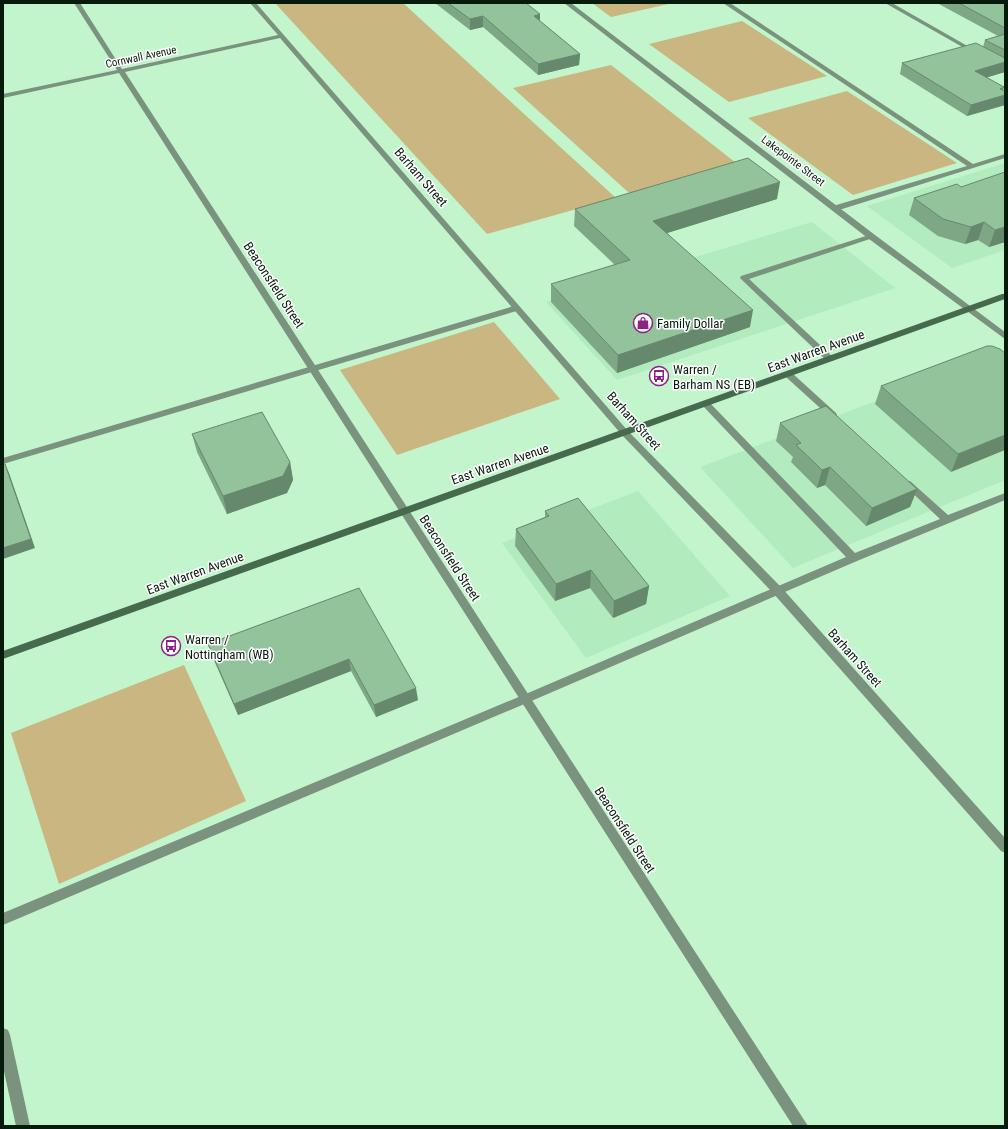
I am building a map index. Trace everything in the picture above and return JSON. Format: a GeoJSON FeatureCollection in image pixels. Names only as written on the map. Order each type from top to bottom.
{"type":"FeatureCollection","features":[{"type":"Feature","properties":{"kind":"main road","name":"East Warren Avenue"},"geometry":{"type":"LineString","coordinates":[[3,655],[789,375],[1005,296]]}},
{"type":"Feature","properties":{"kind":"street","name":"Beaconsfield Street"},"geometry":{"type":"LineString","coordinates":[[77,3],[801,1126]]}},
{"type":"Feature","properties":{"kind":"street","name":"Barham Street"},"geometry":{"type":"LineString","coordinates":[[253,3],[626,433],[777,590],[1005,847]]}},
{"type":"Feature","properties":{"kind":"street","name":"Lakepointe Street"},"geometry":{"type":"LineString","coordinates":[[567,3],[872,237],[1005,336]]}},
{"type":"Feature","properties":{"kind":"street"},"geometry":{"type":"LineString","coordinates":[[726,3],[972,166]]}},
{"type":"Feature","properties":{"kind":"street"},"geometry":{"type":"LineString","coordinates":[[888,3],[984,57]]}},
{"type":"Feature","properties":{"kind":"street","name":"Cornwall Avenue"},"geometry":{"type":"LineString","coordinates":[[3,96],[283,36]]}},
{"type":"Feature","properties":{"kind":"street"},"geometry":{"type":"LineString","coordinates":[[836,208],[1005,156]]}},
{"type":"Feature","properties":{"kind":"street"},"geometry":{"type":"LineString","coordinates":[[830,359],[744,278],[872,237]]}},
{"type":"Feature","properties":{"kind":"street"},"geometry":{"type":"LineString","coordinates":[[3,461],[517,308]]}},
{"type":"Feature","properties":{"kind":"street"},"geometry":{"type":"LineString","coordinates":[[789,375],[841,423]]}},
{"type":"Feature","properties":{"kind":"street"},"geometry":{"type":"LineString","coordinates":[[706,404],[853,558]]}},
{"type":"Feature","properties":{"kind":"street"},"geometry":{"type":"LineString","coordinates":[[900,477],[947,520]]}},
{"type":"Feature","properties":{"kind":"street"},"geometry":{"type":"LineString","coordinates":[[3,919],[525,699],[777,590],[1005,496]]}},
{"type":"Feature","properties":{"kind":"street"},"geometry":{"type":"LineString","coordinates":[[3,1036],[23,1126]]}},
{"type":"Feature","properties":{"kind":"shaded area"},"geometry":{"type":"Polygon","coordinates":[[[275,3],[403,3],[616,198],[487,234],[275,3]]]}},
{"type":"Feature","properties":{"kind":"shaded area"},"geometry":{"type":"Polygon","coordinates":[[[592,3],[673,3],[611,17],[592,3]]]}},
{"type":"Feature","properties":{"kind":"shaded area"},"geometry":{"type":"Polygon","coordinates":[[[742,21],[827,76],[729,102],[649,44],[742,21]]]}},
{"type":"Feature","properties":{"kind":"shaded area"},"geometry":{"type":"Polygon","coordinates":[[[611,65],[745,170],[638,201],[513,88],[611,65]]]}},
{"type":"Feature","properties":{"kind":"shaded area"},"geometry":{"type":"Polygon","coordinates":[[[847,91],[957,163],[853,195],[748,118],[847,91]]]}},
{"type":"Feature","properties":{"kind":"shaded area"},"geometry":{"type":"Polygon","coordinates":[[[1005,163],[1005,250],[952,268],[867,206],[1005,163]]]}},
{"type":"Feature","properties":{"kind":"shaded area"},"geometry":{"type":"Polygon","coordinates":[[[812,222],[895,288],[617,380],[546,302],[812,222]]]}},
{"type":"Feature","properties":{"kind":"shaded area"},"geometry":{"type":"Polygon","coordinates":[[[494,322],[560,399],[397,455],[340,370],[494,322]]]}},
{"type":"Feature","properties":{"kind":"shaded area"},"geometry":{"type":"Polygon","coordinates":[[[985,360],[1005,376],[1005,480],[793,568],[700,467],[985,360]]]}},
{"type":"Feature","properties":{"kind":"shaded area"},"geometry":{"type":"Polygon","coordinates":[[[638,491],[730,596],[586,658],[502,543],[638,491]]]}},
{"type":"Feature","properties":{"kind":"shaded area"},"geometry":{"type":"Polygon","coordinates":[[[184,665],[246,801],[59,884],[11,733],[184,665]]]}},
{"type":"Feature","properties":{"kind":"building"},"geometry":{"type":"Polygon","coordinates":[[[448,3],[526,3],[540,14],[534,16],[580,54],[538,64],[483,16],[470,19],[448,3]]]}},
{"type":"Feature","properties":{"kind":"building"},"geometry":{"type":"Polygon","coordinates":[[[959,3],[1005,3],[1005,28],[959,3]]]}},
{"type":"Feature","properties":{"kind":"building"},"geometry":{"type":"Polygon","coordinates":[[[1005,34],[1005,50],[985,40],[1005,34]]]}},
{"type":"Feature","properties":{"kind":"building"},"geometry":{"type":"Polygon","coordinates":[[[976,43],[1005,58],[1005,62],[975,71],[1004,87],[1000,89],[1005,91],[1005,95],[971,105],[902,63],[976,43]]]}},
{"type":"Feature","properties":{"kind":"building"},"geometry":{"type":"Polygon","coordinates":[[[748,158],[780,182],[653,221],[753,310],[618,355],[551,284],[630,260],[575,209],[748,158]]]}},
{"type":"Feature","properties":{"kind":"building"},"geometry":{"type":"Polygon","coordinates":[[[1005,172],[1005,227],[995,230],[984,222],[971,227],[943,219],[914,198],[957,184],[961,187],[1005,172]]]}},
{"type":"Feature","properties":{"kind":"building"},"geometry":{"type":"Polygon","coordinates":[[[987,346],[1000,349],[1005,353],[1005,435],[958,454],[881,386],[987,346]]]}},
{"type":"Feature","properties":{"kind":"building"},"geometry":{"type":"Polygon","coordinates":[[[826,406],[917,489],[872,508],[830,467],[822,470],[796,445],[801,443],[780,423],[826,406]]]}},
{"type":"Feature","properties":{"kind":"building"},"geometry":{"type":"Polygon","coordinates":[[[262,412],[290,462],[283,476],[223,496],[192,434],[262,412]]]}},
{"type":"Feature","properties":{"kind":"building"},"geometry":{"type":"Polygon","coordinates":[[[3,464],[5,464],[31,539],[3,548],[3,464]]]}},
{"type":"Feature","properties":{"kind":"building"},"geometry":{"type":"Polygon","coordinates":[[[578,498],[649,586],[614,601],[591,570],[556,584],[516,529],[549,516],[545,511],[578,498]]]}},
{"type":"Feature","properties":{"kind":"building"},"geometry":{"type":"Polygon","coordinates":[[[359,588],[416,688],[374,705],[349,659],[234,704],[208,644],[359,588]]]}},
{"type":"Feature","properties":{"kind":"place","name":"Family Dollar"},"geometry":{"type":"Point","coordinates":[643,323]}},
{"type":"Feature","properties":{"kind":"place","name":"Warren / Barham NS (EB)"},"geometry":{"type":"Point","coordinates":[659,376]}},
{"type":"Feature","properties":{"kind":"place","name":"Warren / Nottingham (WB)"},"geometry":{"type":"Point","coordinates":[171,646]}}]}
